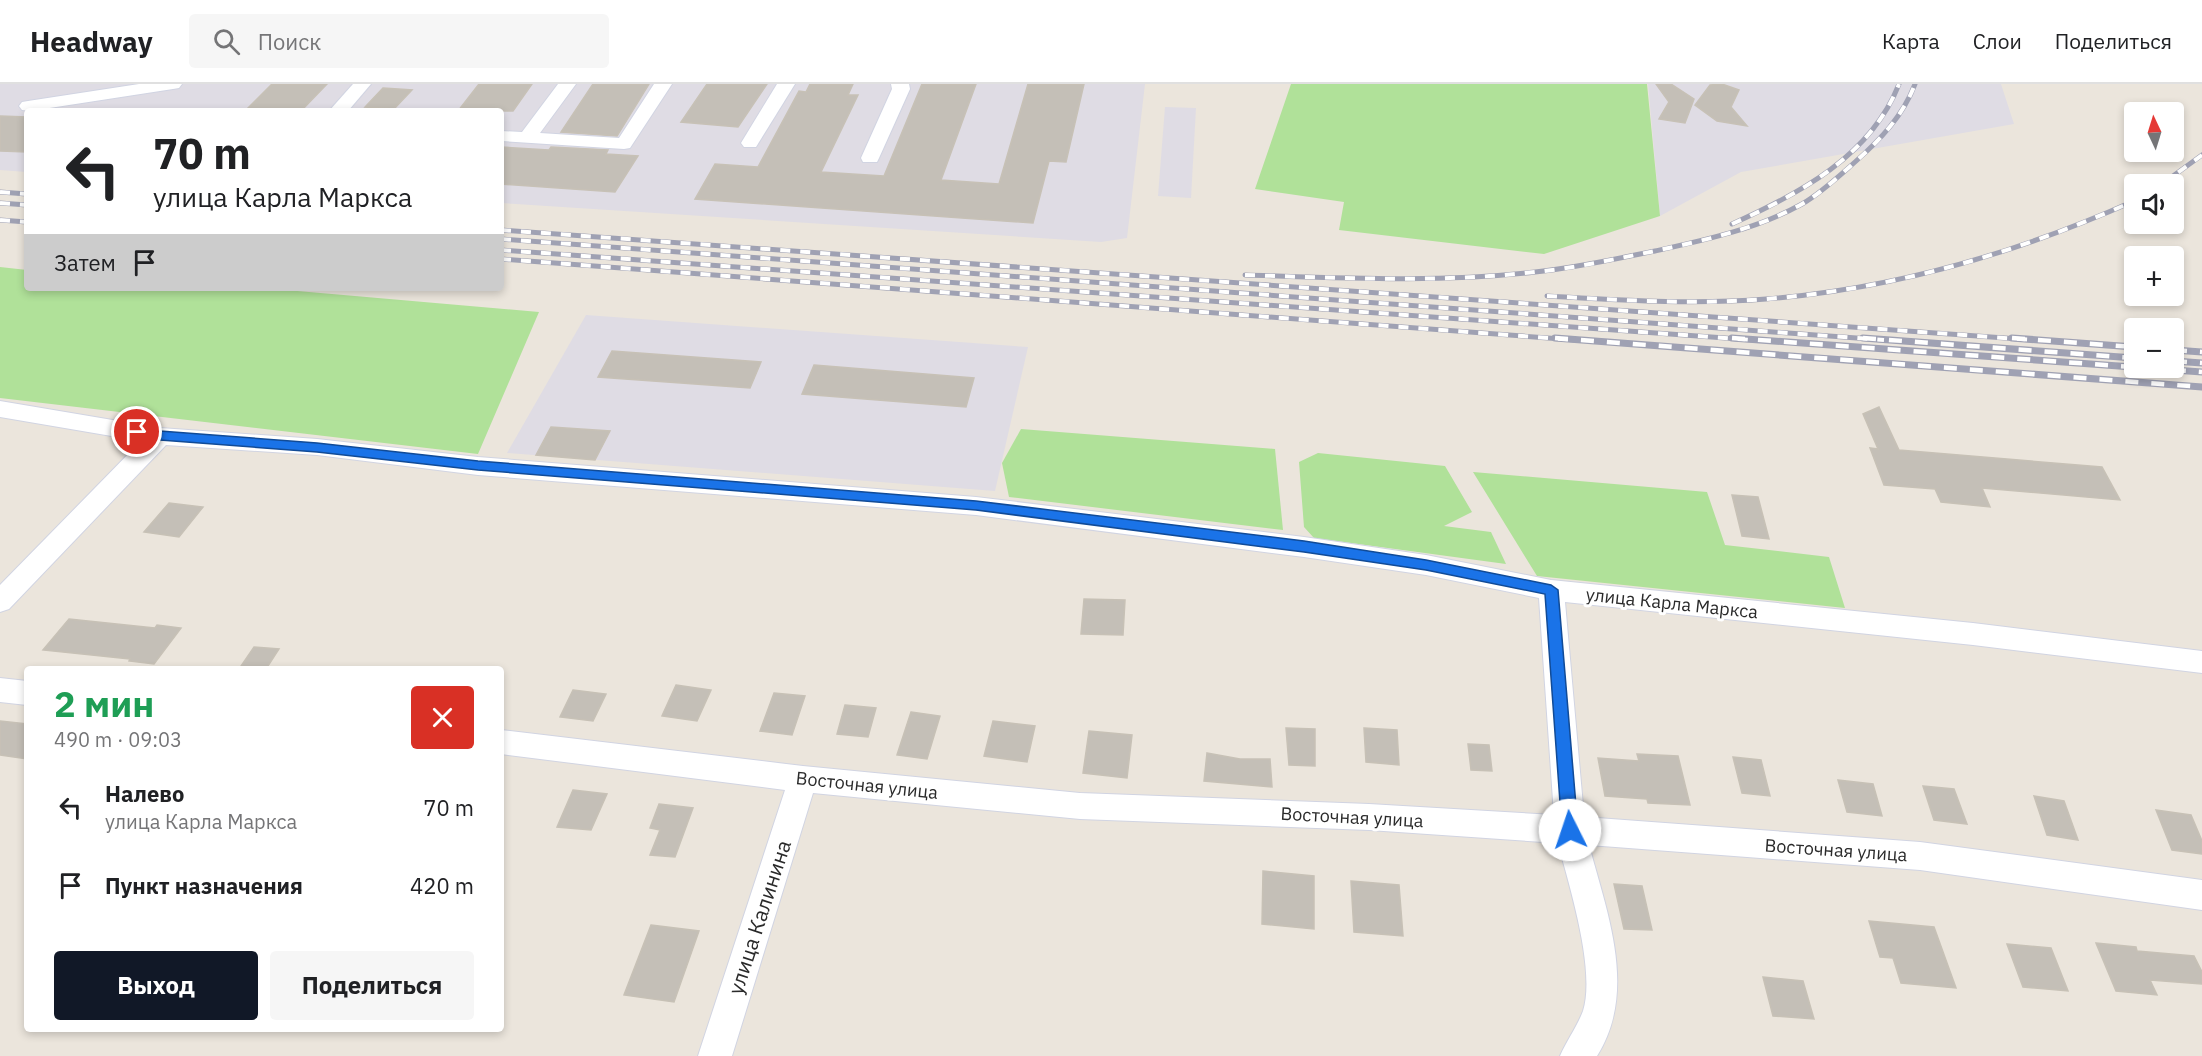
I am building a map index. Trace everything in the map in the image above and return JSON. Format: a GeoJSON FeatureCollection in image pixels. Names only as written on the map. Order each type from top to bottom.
{"type":"FeatureCollection","features":[{"type":"Feature","properties":{"kind":"street"},"geometry":{"type":"LineString","coordinates":[[28,106],[173,84]]}},
{"type":"Feature","properties":{"kind":"street"},"geometry":{"type":"LineString","coordinates":[[342,108],[362,84]]}},
{"type":"Feature","properties":{"kind":"street"},"geometry":{"type":"LineString","coordinates":[[527,138],[567,84]]}},
{"type":"Feature","properties":{"kind":"street"},"geometry":{"type":"LineString","coordinates":[[504,136],[624,144],[663,84]]}},
{"type":"Feature","properties":{"kind":"street"},"geometry":{"type":"LineString","coordinates":[[750,143],[786,84]]}},
{"type":"Feature","properties":{"kind":"street"},"geometry":{"type":"LineString","coordinates":[[870,158],[901,89],[900,84]]}},
{"type":"Feature","properties":{"kind":"street","name":"улица Карла Маркса"},"geometry":{"type":"LineString","coordinates":[[0,409],[160,436],[317,447],[478,466],[976,506],[1304,547],[1426,565],[1551,590],[1973,634],[2202,662]]}},
{"type":"Feature","properties":{"kind":"street"},"geometry":{"type":"LineString","coordinates":[[0,602],[160,436]]}},
{"type":"Feature","properties":{"kind":"street"},"geometry":{"type":"LineString","coordinates":[[1551,590],[1570,830],[1598,940],[1601,975],[1600,1008],[1588,1039],[1577,1056]]}},
{"type":"Feature","properties":{"kind":"street"},"geometry":{"type":"LineString","coordinates":[[0,690],[24,693]]}},
{"type":"Feature","properties":{"kind":"street","name":"Восточная улица"},"geometry":{"type":"LineString","coordinates":[[504,742],[803,778],[1080,806],[1369,818],[1570,830],[1920,856],[2202,895]]}},
{"type":"Feature","properties":{"kind":"street","name":"улица Калинина"},"geometry":{"type":"LineString","coordinates":[[715,1056],[803,778]]}},
{"type":"Feature","properties":{"kind":"shaded area"},"geometry":{"type":"Polygon","coordinates":[[[0,84],[1145,84],[1127,238],[1101,242],[504,203],[504,108],[24,108],[24,172],[0,170],[0,84]]]}},
{"type":"Feature","properties":{"kind":"shaded area"},"geometry":{"type":"Polygon","coordinates":[[[1648,84],[2001,84],[2014,124],[1741,172],[1660,216],[1648,84]]]}},
{"type":"Feature","properties":{"kind":"shaded area"},"geometry":{"type":"Polygon","coordinates":[[[1165,107],[1196,108],[1191,198],[1158,196],[1165,107]]]}},
{"type":"Feature","properties":{"kind":"shaded area"},"geometry":{"type":"Polygon","coordinates":[[[586,315],[1028,347],[995,491],[507,453],[586,315]]]}},
{"type":"Feature","properties":{"kind":"green space"},"geometry":{"type":"Polygon","coordinates":[[[1291,84],[1647,84],[1660,216],[1544,254],[1339,230],[1344,202],[1255,189],[1291,84]]]}},
{"type":"Feature","properties":{"kind":"green space"},"geometry":{"type":"Polygon","coordinates":[[[0,267],[24,270],[24,291],[298,291],[539,312],[478,454],[0,398],[0,267]]]}},
{"type":"Feature","properties":{"kind":"green space"},"geometry":{"type":"Polygon","coordinates":[[[1021,429],[1275,449],[1283,530],[1009,497],[1002,463],[1021,429]]]}},
{"type":"Feature","properties":{"kind":"green space"},"geometry":{"type":"Polygon","coordinates":[[[1318,453],[1445,466],[1472,512],[1444,526],[1491,532],[1506,564],[1314,538],[1304,527],[1299,462],[1318,453]]]}},
{"type":"Feature","properties":{"kind":"green space"},"geometry":{"type":"Polygon","coordinates":[[[1473,472],[1707,492],[1725,545],[1829,557],[1845,608],[1537,576],[1473,472]]]}},
{"type":"Feature","properties":{"kind":"building"},"geometry":{"type":"Polygon","coordinates":[[[272,84],[327,84],[304,108],[248,108],[272,84]]]}},
{"type":"Feature","properties":{"kind":"building"},"geometry":{"type":"Polygon","coordinates":[[[479,84],[532,84],[513,111],[504,111],[504,108],[460,108],[479,84]]]}},
{"type":"Feature","properties":{"kind":"building"},"geometry":{"type":"Polygon","coordinates":[[[593,84],[649,84],[617,136],[561,132],[593,84]]]}},
{"type":"Feature","properties":{"kind":"building"},"geometry":{"type":"Polygon","coordinates":[[[707,84],[767,84],[738,127],[681,122],[707,84]]]}},
{"type":"Feature","properties":{"kind":"building"},"geometry":{"type":"Polygon","coordinates":[[[810,84],[853,84],[848,95],[858,95],[821,172],[884,176],[922,84],[976,84],[941,180],[999,184],[1028,84],[1084,84],[1066,162],[1049,161],[1033,223],[695,199],[715,164],[758,167],[799,91],[806,92],[810,84]]]}},
{"type":"Feature","properties":{"kind":"building"},"geometry":{"type":"Polygon","coordinates":[[[1656,84],[1671,84],[1694,99],[1685,123],[1659,119],[1669,102],[1656,84]]]}},
{"type":"Feature","properties":{"kind":"building"},"geometry":{"type":"Polygon","coordinates":[[[1722,84],[1739,90],[1731,107],[1747,126],[1717,121],[1695,105],[1710,85],[1722,84]]]}},
{"type":"Feature","properties":{"kind":"building"},"geometry":{"type":"Polygon","coordinates":[[[383,88],[412,90],[395,108],[365,107],[383,88]]]}},
{"type":"Feature","properties":{"kind":"building"},"geometry":{"type":"Polygon","coordinates":[[[0,116],[24,117],[24,152],[0,151],[0,116]]]}},
{"type":"Feature","properties":{"kind":"building"},"geometry":{"type":"Polygon","coordinates":[[[504,147],[608,150],[606,154],[638,156],[615,192],[504,184],[504,147]]]}},
{"type":"Feature","properties":{"kind":"building"},"geometry":{"type":"Polygon","coordinates":[[[612,351],[761,362],[750,388],[598,377],[612,351]]]}},
{"type":"Feature","properties":{"kind":"building"},"geometry":{"type":"Polygon","coordinates":[[[814,365],[974,378],[966,407],[802,394],[814,365]]]}},
{"type":"Feature","properties":{"kind":"building"},"geometry":{"type":"Polygon","coordinates":[[[1879,407],[1899,450],[2102,467],[2120,500],[1982,488],[1990,507],[1941,502],[1935,489],[1884,485],[1870,448],[1878,449],[1863,414],[1879,407]]]}},
{"type":"Feature","properties":{"kind":"building"},"geometry":{"type":"Polygon","coordinates":[[[551,427],[610,431],[595,460],[536,455],[551,427]]]}},
{"type":"Feature","properties":{"kind":"building"},"geometry":{"type":"Polygon","coordinates":[[[1732,495],[1758,497],[1769,539],[1742,536],[1732,495]]]}},
{"type":"Feature","properties":{"kind":"building"},"geometry":{"type":"Polygon","coordinates":[[[169,503],[203,507],[179,537],[144,532],[169,503]]]}},
{"type":"Feature","properties":{"kind":"building"},"geometry":{"type":"Polygon","coordinates":[[[1084,599],[1125,600],[1123,635],[1081,634],[1084,599]]]}},
{"type":"Feature","properties":{"kind":"building"},"geometry":{"type":"Polygon","coordinates":[[[69,619],[155,628],[157,625],[181,628],[154,664],[129,661],[130,659],[43,650],[69,619]]]}},
{"type":"Feature","properties":{"kind":"building"},"geometry":{"type":"Polygon","coordinates":[[[254,647],[279,649],[268,666],[241,666],[254,647]]]}},
{"type":"Feature","properties":{"kind":"building"},"geometry":{"type":"Polygon","coordinates":[[[676,685],[711,690],[697,721],[662,716],[676,685]]]}},
{"type":"Feature","properties":{"kind":"building"},"geometry":{"type":"Polygon","coordinates":[[[573,690],[606,694],[593,721],[560,717],[573,690]]]}},
{"type":"Feature","properties":{"kind":"building"},"geometry":{"type":"Polygon","coordinates":[[[774,693],[805,696],[792,735],[760,731],[774,693]]]}},
{"type":"Feature","properties":{"kind":"building"},"geometry":{"type":"Polygon","coordinates":[[[845,705],[876,708],[868,737],[837,734],[845,705]]]}},
{"type":"Feature","properties":{"kind":"building"},"geometry":{"type":"Polygon","coordinates":[[[911,712],[940,716],[927,759],[897,755],[911,712]]]}},
{"type":"Feature","properties":{"kind":"building"},"geometry":{"type":"Polygon","coordinates":[[[0,721],[24,724],[24,759],[0,755],[0,721]]]}},
{"type":"Feature","properties":{"kind":"building"},"geometry":{"type":"Polygon","coordinates":[[[993,721],[1035,726],[1027,762],[984,756],[993,721]]]}},
{"type":"Feature","properties":{"kind":"building"},"geometry":{"type":"Polygon","coordinates":[[[1286,728],[1315,729],[1315,766],[1289,765],[1286,728]]]}},
{"type":"Feature","properties":{"kind":"building"},"geometry":{"type":"Polygon","coordinates":[[[1364,728],[1397,730],[1399,765],[1366,762],[1364,728]]]}},
{"type":"Feature","properties":{"kind":"building"},"geometry":{"type":"Polygon","coordinates":[[[1089,731],[1132,735],[1127,778],[1083,773],[1089,731]]]}},
{"type":"Feature","properties":{"kind":"building"},"geometry":{"type":"Polygon","coordinates":[[[1468,744],[1489,745],[1492,771],[1471,770],[1468,744]]]}},
{"type":"Feature","properties":{"kind":"building"},"geometry":{"type":"Polygon","coordinates":[[[1207,753],[1240,759],[1270,759],[1272,787],[1204,781],[1207,753]]]}},
{"type":"Feature","properties":{"kind":"building"},"geometry":{"type":"Polygon","coordinates":[[[1637,754],[1678,756],[1690,805],[1648,803],[1647,799],[1605,796],[1598,758],[1639,761],[1637,754]]]}},
{"type":"Feature","properties":{"kind":"building"},"geometry":{"type":"Polygon","coordinates":[[[1733,757],[1761,760],[1770,796],[1742,793],[1733,757]]]}},
{"type":"Feature","properties":{"kind":"building"},"geometry":{"type":"Polygon","coordinates":[[[1838,780],[1873,784],[1882,816],[1847,812],[1838,780]]]}},
{"type":"Feature","properties":{"kind":"building"},"geometry":{"type":"Polygon","coordinates":[[[1923,786],[1954,789],[1967,824],[1934,820],[1923,786]]]}},
{"type":"Feature","properties":{"kind":"building"},"geometry":{"type":"Polygon","coordinates":[[[573,790],[607,794],[591,830],[557,827],[573,790]]]}},
{"type":"Feature","properties":{"kind":"building"},"geometry":{"type":"Polygon","coordinates":[[[2034,796],[2064,801],[2078,840],[2047,835],[2034,796]]]}},
{"type":"Feature","properties":{"kind":"building"},"geometry":{"type":"Polygon","coordinates":[[[659,804],[693,808],[675,857],[650,855],[660,830],[650,828],[659,804]]]}},
{"type":"Feature","properties":{"kind":"building"},"geometry":{"type":"Polygon","coordinates":[[[2156,810],[2191,815],[2202,841],[2202,854],[2172,850],[2156,810]]]}},
{"type":"Feature","properties":{"kind":"building"},"geometry":{"type":"Polygon","coordinates":[[[1263,871],[1314,876],[1314,929],[1262,924],[1263,871]]]}},
{"type":"Feature","properties":{"kind":"building"},"geometry":{"type":"Polygon","coordinates":[[[1351,881],[1399,885],[1403,936],[1354,932],[1351,881]]]}},
{"type":"Feature","properties":{"kind":"building"},"geometry":{"type":"Polygon","coordinates":[[[1614,884],[1642,886],[1652,930],[1624,929],[1614,884]]]}},
{"type":"Feature","properties":{"kind":"building"},"geometry":{"type":"Polygon","coordinates":[[[1869,921],[1934,927],[1956,988],[1901,983],[1893,958],[1880,957],[1869,921]]]}},
{"type":"Feature","properties":{"kind":"building"},"geometry":{"type":"Polygon","coordinates":[[[651,925],[699,931],[674,1002],[624,995],[651,925]]]}},
{"type":"Feature","properties":{"kind":"building"},"geometry":{"type":"Polygon","coordinates":[[[2096,943],[2136,947],[2137,951],[2194,956],[2202,972],[2202,984],[2150,980],[2157,995],[2116,991],[2096,943]]]}},
{"type":"Feature","properties":{"kind":"building"},"geometry":{"type":"Polygon","coordinates":[[[2007,944],[2051,948],[2068,991],[2023,987],[2007,944]]]}},
{"type":"Feature","properties":{"kind":"building"},"geometry":{"type":"Polygon","coordinates":[[[1763,977],[1803,981],[1814,1019],[1773,1016],[1763,977]]]}},
{"type":"Feature","properties":{"kind":"railway"},"geometry":{"type":"LineString","coordinates":[[1732,224],[1807,186],[1852,152],[1871,132],[1887,109],[1899,84]]}},
{"type":"Feature","properties":{"kind":"railway"},"geometry":{"type":"LineString","coordinates":[[1245,275],[1390,279],[1499,275],[1595,263],[1730,233],[1785,213],[1823,190],[1882,136],[1904,107],[1915,84]]}},
{"type":"Feature","properties":{"kind":"railway"},"geometry":{"type":"LineString","coordinates":[[2176,174],[2202,155]]}},
{"type":"Feature","properties":{"kind":"railway"},"geometry":{"type":"LineString","coordinates":[[0,192],[24,194]]}},
{"type":"Feature","properties":{"kind":"railway"},"geometry":{"type":"LineString","coordinates":[[0,203],[24,205]]}},
{"type":"Feature","properties":{"kind":"railway"},"geometry":{"type":"LineString","coordinates":[[1547,296],[1711,302],[1766,299],[1861,287],[1954,266],[2000,252],[2045,237],[2124,205]]}},
{"type":"Feature","properties":{"kind":"railway"},"geometry":{"type":"LineString","coordinates":[[0,220],[24,222]]}},
{"type":"Feature","properties":{"kind":"railway"},"geometry":{"type":"LineString","coordinates":[[504,230],[2033,340]]}},
{"type":"Feature","properties":{"kind":"railway"},"geometry":{"type":"LineString","coordinates":[[504,239],[1884,340]]}},
{"type":"Feature","properties":{"kind":"railway"},"geometry":{"type":"LineString","coordinates":[[504,250],[1753,340]]}},
{"type":"Feature","properties":{"kind":"railway"},"geometry":{"type":"LineString","coordinates":[[504,259],[1575,340]]}},
{"type":"Feature","properties":{"kind":"railway"},"geometry":{"type":"LineString","coordinates":[[1555,338],[2202,387]]}},
{"type":"Feature","properties":{"kind":"railway"},"geometry":{"type":"LineString","coordinates":[[1732,338],[2202,372]]}},
{"type":"Feature","properties":{"kind":"railway"},"geometry":{"type":"LineString","coordinates":[[1863,338],[2124,357]]}},
{"type":"Feature","properties":{"kind":"railway"},"geometry":{"type":"LineString","coordinates":[[2012,338],[2124,346]]}},
{"type":"Feature","properties":{"kind":"railway"},"geometry":{"type":"LineString","coordinates":[[2184,351],[2202,352]]}},
{"type":"Feature","properties":{"kind":"railway"},"geometry":{"type":"LineString","coordinates":[[2184,362],[2202,363]]}},
{"type":"Feature","properties":{"kind":"route"},"geometry":{"type":"LineString","coordinates":[[137,432],[160,436],[317,447],[478,466],[847,494],[1012,510],[1426,565],[1551,590],[1570,830]]}}]}
